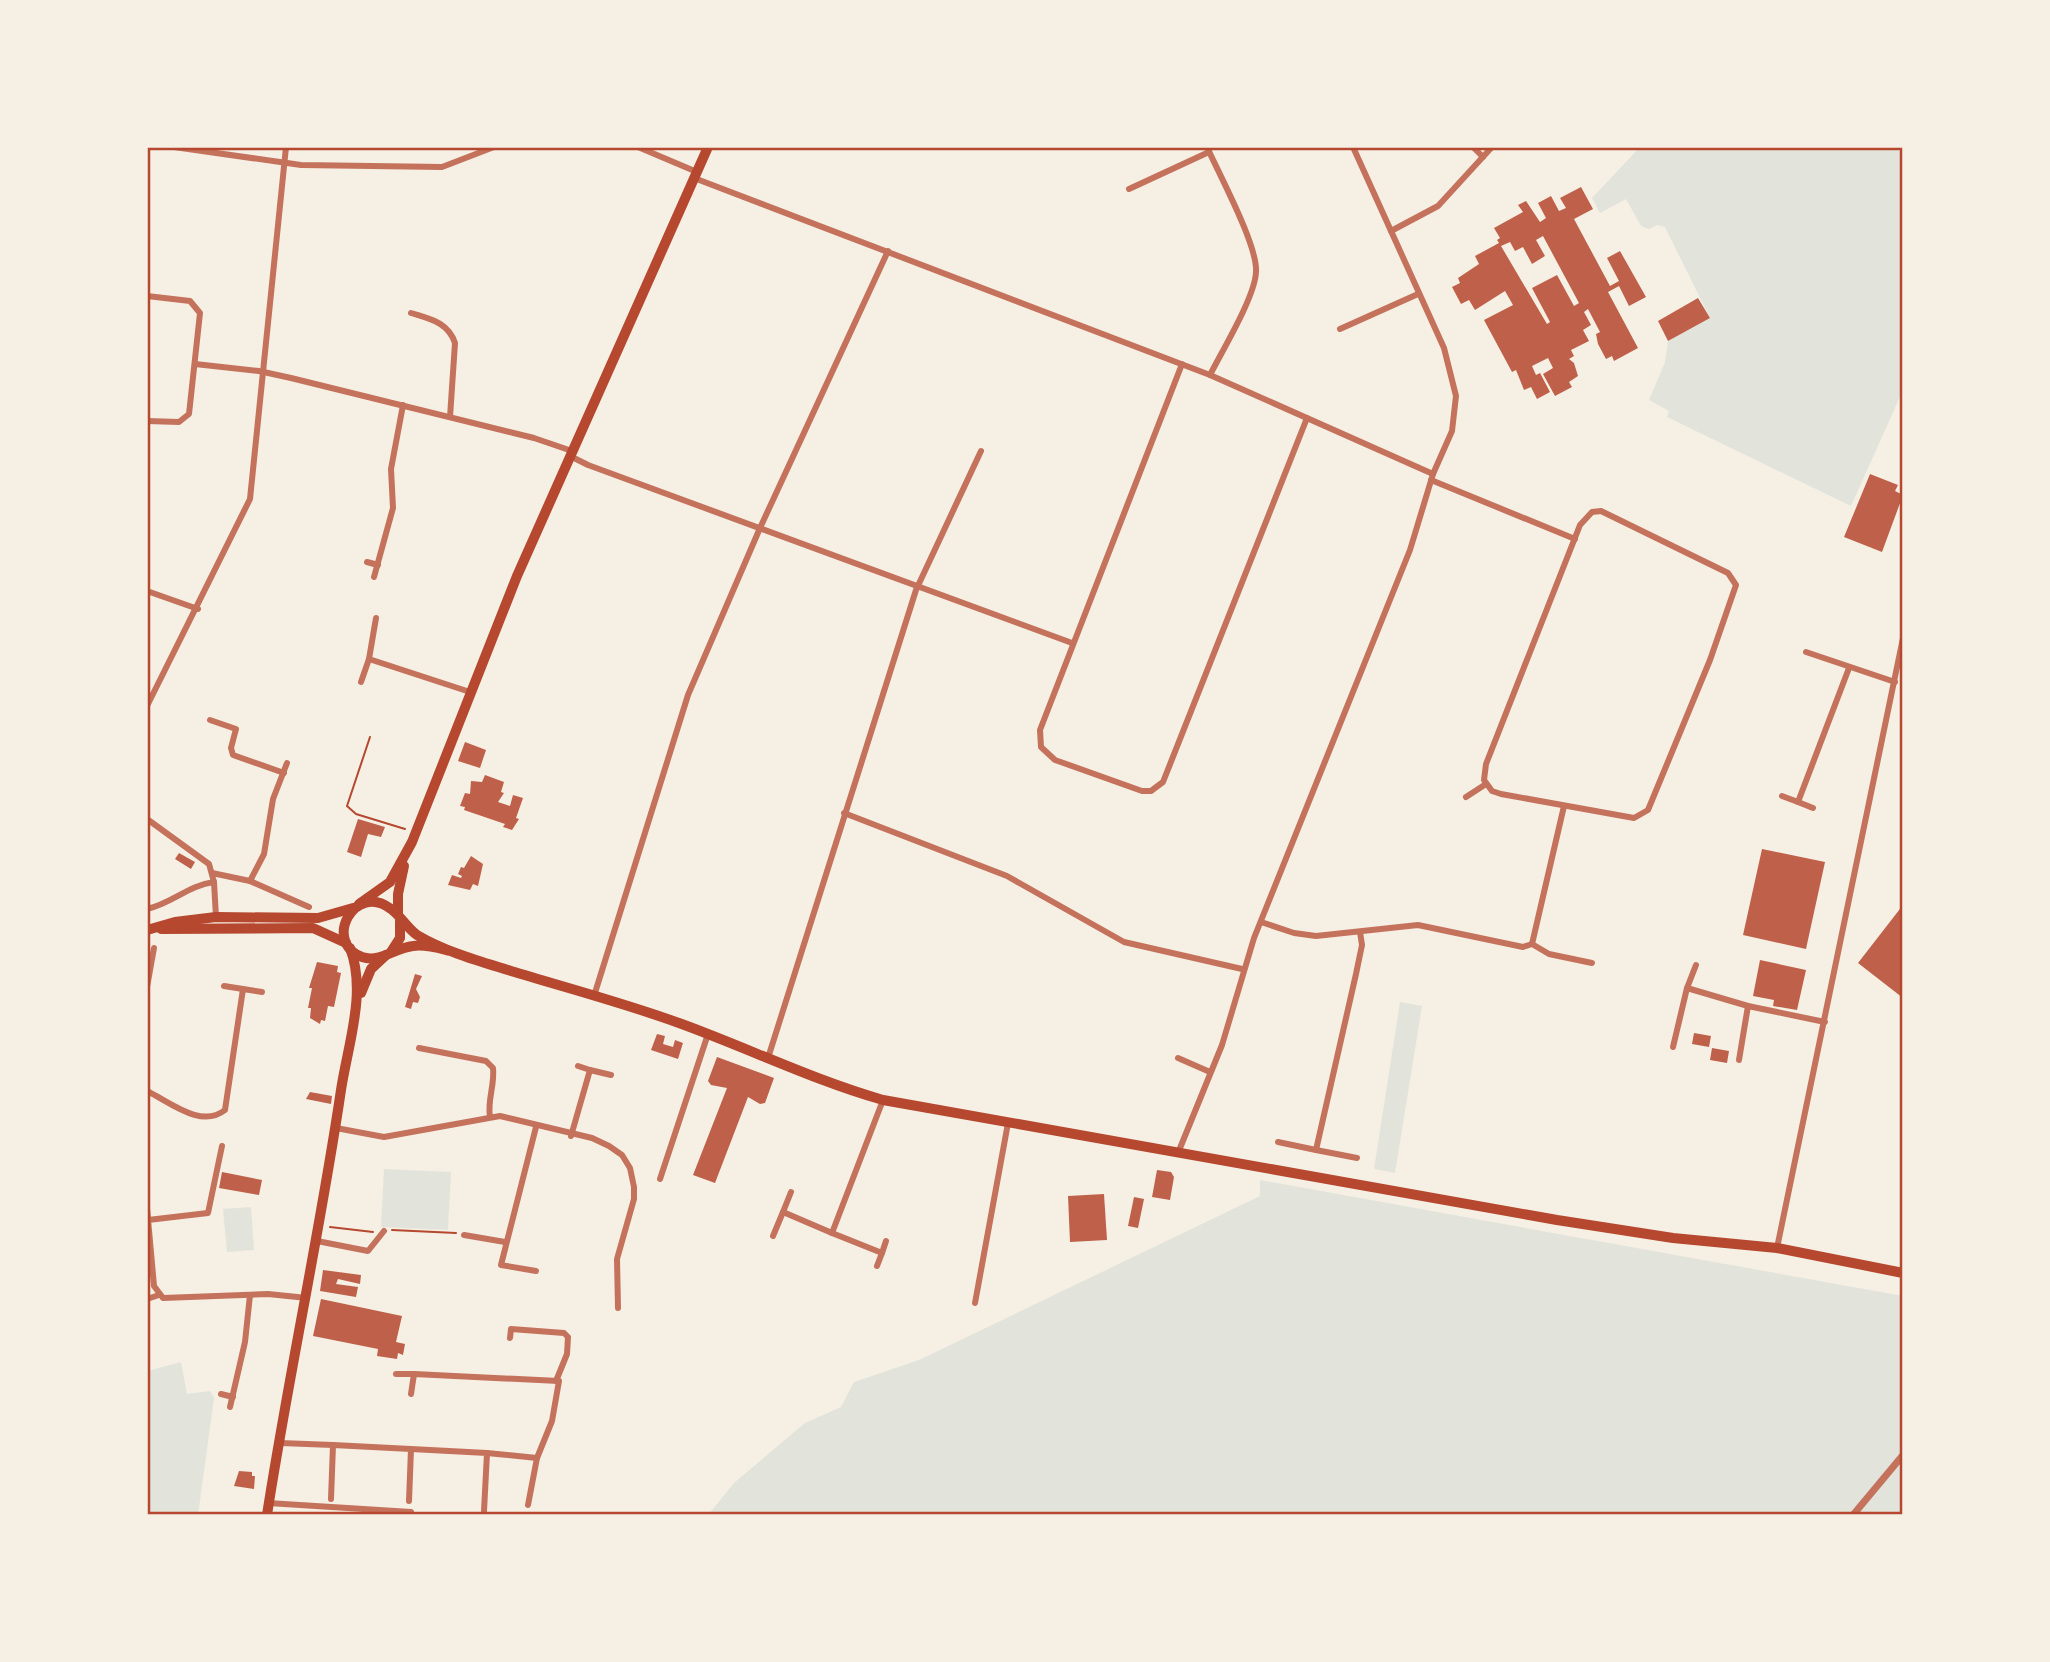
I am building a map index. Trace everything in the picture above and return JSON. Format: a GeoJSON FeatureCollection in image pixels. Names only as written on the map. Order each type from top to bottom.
{"type":"FeatureCollection","features":[{"type":"Feature","properties":{"kind":"main road"},"geometry":{"type":"LineString","coordinates":[[353,1020],[365,977],[400,938],[402,871],[470,692],[571,454],[708,147]]}},
{"type":"Feature","properties":{"kind":"main road"},"geometry":{"type":"LineString","coordinates":[[267,1515],[317,1241],[353,1020],[358,976],[343,925],[356,906],[390,882],[414,837]]}},
{"type":"Feature","properties":{"kind":"main road"},"geometry":{"type":"LineString","coordinates":[[152,929],[175,922],[216,917],[318,918],[371,901],[382,903],[419,936],[450,951],[708,1034],[806,1075],[883,1100],[1639,1233],[1777,1248],[1903,1273]]}},
{"type":"Feature","properties":{"kind":"main road"},"geometry":{"type":"LineString","coordinates":[[152,929],[313,928],[366,958],[411,946],[450,951]]}},
{"type":"Feature","properties":{"kind":"street"},"geometry":{"type":"LineString","coordinates":[[174,147],[285,163],[442,167],[494,147]]}},
{"type":"Feature","properties":{"kind":"street"},"geometry":{"type":"LineString","coordinates":[[147,706],[198,609],[250,499],[286,147]]}},
{"type":"Feature","properties":{"kind":"street"},"geometry":{"type":"LineString","coordinates":[[638,147],[695,175],[1210,375],[1575,539]]}},
{"type":"Feature","properties":{"kind":"street"},"geometry":{"type":"LineString","coordinates":[[1178,1153],[1222,1045],[1242,969],[1410,550],[1432,477],[1455,420],[1456,396],[1444,348],[1353,147]]}},
{"type":"Feature","properties":{"kind":"street"},"geometry":{"type":"LineString","coordinates":[[1473,147],[1483,157]]}},
{"type":"Feature","properties":{"kind":"street"},"geometry":{"type":"LineString","coordinates":[[1391,231],[1438,206],[1492,147]]}},
{"type":"Feature","properties":{"kind":"street"},"geometry":{"type":"LineString","coordinates":[[1129,190],[1208,150],[1251,247],[1257,269],[1247,301],[1210,375]]}},
{"type":"Feature","properties":{"kind":"street"},"geometry":{"type":"LineString","coordinates":[[594,996],[688,695],[760,528],[888,250]]}},
{"type":"Feature","properties":{"kind":"street"},"geometry":{"type":"LineString","coordinates":[[1340,329],[1418,294]]}},
{"type":"Feature","properties":{"kind":"street"},"geometry":{"type":"LineString","coordinates":[[147,296],[182,299],[197,306],[200,321],[191,404],[185,419],[172,423],[147,421]]}},
{"type":"Feature","properties":{"kind":"street"},"geometry":{"type":"LineString","coordinates":[[411,313],[436,321],[452,335],[455,344],[450,417]]}},
{"type":"Feature","properties":{"kind":"street"},"geometry":{"type":"LineString","coordinates":[[195,364],[264,372],[534,438],[760,528],[1072,643]]}},
{"type":"Feature","properties":{"kind":"street"},"geometry":{"type":"LineString","coordinates":[[1182,364],[1040,730],[1041,747],[1055,760],[1142,791],[1158,788],[1167,775],[1307,418]]}},
{"type":"Feature","properties":{"kind":"street"},"geometry":{"type":"LineString","coordinates":[[374,577],[392,512],[391,469],[403,405]]}},
{"type":"Feature","properties":{"kind":"street"},"geometry":{"type":"LineString","coordinates":[[768,1058],[918,586],[981,451]]}},
{"type":"Feature","properties":{"kind":"street"},"geometry":{"type":"LineString","coordinates":[[1588,505],[1592,512]]}},
{"type":"Feature","properties":{"kind":"street"},"geometry":{"type":"LineString","coordinates":[[1592,512],[1610,514],[1728,572],[1733,577],[1736,592],[1648,810],[1634,818],[1501,794],[1486,784],[1486,764],[1585,517],[1592,512]]}},
{"type":"Feature","properties":{"kind":"street"},"geometry":{"type":"LineString","coordinates":[[367,562],[377,565]]}},
{"type":"Feature","properties":{"kind":"street"},"geometry":{"type":"LineString","coordinates":[[147,591],[198,609]]}},
{"type":"Feature","properties":{"kind":"street"},"geometry":{"type":"LineString","coordinates":[[361,682],[369,659],[376,618]]}},
{"type":"Feature","properties":{"kind":"street"},"geometry":{"type":"LineString","coordinates":[[1777,1248],[1903,638]]}},
{"type":"Feature","properties":{"kind":"street"},"geometry":{"type":"LineString","coordinates":[[1806,652],[1895,682]]}},
{"type":"Feature","properties":{"kind":"street"},"geometry":{"type":"LineString","coordinates":[[369,659],[470,692]]}},
{"type":"Feature","properties":{"kind":"street"},"geometry":{"type":"LineString","coordinates":[[1798,802],[1849,668]]}},
{"type":"Feature","properties":{"kind":"street"},"geometry":{"type":"LineString","coordinates":[[210,720],[236,729],[230,748],[233,755],[284,773]]}},
{"type":"Feature","properties":{"kind":"street"},"geometry":{"type":"LineString","coordinates":[[250,881],[264,854],[272,799],[287,763]]}},
{"type":"Feature","properties":{"kind":"street"},"geometry":{"type":"LineString","coordinates":[[1466,797],[1486,784]]}},
{"type":"Feature","properties":{"kind":"street"},"geometry":{"type":"LineString","coordinates":[[1782,796],[1813,808]]}},
{"type":"Feature","properties":{"kind":"street"},"geometry":{"type":"LineString","coordinates":[[1532,944],[1564,806]]}},
{"type":"Feature","properties":{"kind":"street"},"geometry":{"type":"LineString","coordinates":[[844,813],[1007,876],[1124,942],[1242,969]]}},
{"type":"Feature","properties":{"kind":"street"},"geometry":{"type":"LineString","coordinates":[[147,819],[202,857],[212,873],[216,917]]}},
{"type":"Feature","properties":{"kind":"street"},"geometry":{"type":"LineString","coordinates":[[212,873],[250,881],[309,907]]}},
{"type":"Feature","properties":{"kind":"street"},"geometry":{"type":"LineString","coordinates":[[147,909],[162,905],[197,886],[214,882]]}},
{"type":"Feature","properties":{"kind":"street"},"geometry":{"type":"LineString","coordinates":[[1261,922],[1294,933],[1316,936],[1418,925],[1523,947],[1532,944],[1549,954],[1592,962]]}},
{"type":"Feature","properties":{"kind":"street"},"geometry":{"type":"LineString","coordinates":[[1316,1150],[1362,945],[1360,932]]}},
{"type":"Feature","properties":{"kind":"street"},"geometry":{"type":"LineString","coordinates":[[147,986],[154,948]]}},
{"type":"Feature","properties":{"kind":"street"},"geometry":{"type":"LineString","coordinates":[[1673,1047],[1686,988],[1696,965]]}},
{"type":"Feature","properties":{"kind":"street"},"geometry":{"type":"LineString","coordinates":[[224,986],[262,992]]}},
{"type":"Feature","properties":{"kind":"street"},"geometry":{"type":"LineString","coordinates":[[1686,988],[1748,1006],[1825,1022]]}},
{"type":"Feature","properties":{"kind":"street"},"geometry":{"type":"LineString","coordinates":[[147,1091],[199,1117],[212,1118],[225,1110],[243,989]]}},
{"type":"Feature","properties":{"kind":"street"},"geometry":{"type":"LineString","coordinates":[[1739,1060],[1748,1006]]}},
{"type":"Feature","properties":{"kind":"street"},"geometry":{"type":"LineString","coordinates":[[660,1179],[708,1034]]}},
{"type":"Feature","properties":{"kind":"street"},"geometry":{"type":"LineString","coordinates":[[419,1048],[486,1061],[493,1068],[490,1117]]}},
{"type":"Feature","properties":{"kind":"street"},"geometry":{"type":"LineString","coordinates":[[1178,1058],[1210,1072]]}},
{"type":"Feature","properties":{"kind":"street"},"geometry":{"type":"LineString","coordinates":[[578,1066],[611,1075]]}},
{"type":"Feature","properties":{"kind":"street"},"geometry":{"type":"LineString","coordinates":[[571,1136],[590,1070]]}},
{"type":"Feature","properties":{"kind":"street"},"geometry":{"type":"LineString","coordinates":[[832,1233],[883,1100]]}},
{"type":"Feature","properties":{"kind":"street"},"geometry":{"type":"LineString","coordinates":[[336,1128],[384,1137],[490,1117],[511,1117],[609,1146],[622,1155],[632,1177],[634,1199],[617,1259],[618,1308]]}},
{"type":"Feature","properties":{"kind":"street"},"geometry":{"type":"LineString","coordinates":[[975,1303],[1008,1123]]}},
{"type":"Feature","properties":{"kind":"street"},"geometry":{"type":"LineString","coordinates":[[536,1126],[501,1265],[536,1271]]}},
{"type":"Feature","properties":{"kind":"street"},"geometry":{"type":"LineString","coordinates":[[1278,1142],[1357,1158]]}},
{"type":"Feature","properties":{"kind":"street"},"geometry":{"type":"LineString","coordinates":[[148,1220],[208,1213],[222,1146]]}},
{"type":"Feature","properties":{"kind":"street"},"geometry":{"type":"LineString","coordinates":[[773,1236],[791,1192]]}},
{"type":"Feature","properties":{"kind":"street"},"geometry":{"type":"LineString","coordinates":[[147,1208],[154,1286],[159,1295]]}},
{"type":"Feature","properties":{"kind":"street"},"geometry":{"type":"LineString","coordinates":[[783,1212],[882,1253]]}},
{"type":"Feature","properties":{"kind":"street"},"geometry":{"type":"LineString","coordinates":[[317,1241],[368,1251],[384,1231]]}},
{"type":"Feature","properties":{"kind":"street"},"geometry":{"type":"LineString","coordinates":[[464,1235],[505,1242]]}},
{"type":"Feature","properties":{"kind":"street"},"geometry":{"type":"LineString","coordinates":[[877,1266],[886,1241]]}},
{"type":"Feature","properties":{"kind":"street"},"geometry":{"type":"LineString","coordinates":[[147,1299],[159,1295],[178,1299],[250,1295],[307,1298]]}},
{"type":"Feature","properties":{"kind":"street"},"geometry":{"type":"LineString","coordinates":[[230,1407],[245,1342],[250,1295]]}},
{"type":"Feature","properties":{"kind":"street"},"geometry":{"type":"LineString","coordinates":[[500,1328],[560,1332],[568,1338],[567,1354],[556,1381]]}},
{"type":"Feature","properties":{"kind":"street"},"geometry":{"type":"LineString","coordinates":[[510,1338],[511,1329]]}},
{"type":"Feature","properties":{"kind":"street"},"geometry":{"type":"LineString","coordinates":[[396,1374],[559,1381],[552,1422],[537,1458],[528,1505]]}},
{"type":"Feature","properties":{"kind":"street"},"geometry":{"type":"LineString","coordinates":[[411,1394],[414,1374]]}},
{"type":"Feature","properties":{"kind":"street"},"geometry":{"type":"LineString","coordinates":[[221,1394],[233,1397]]}},
{"type":"Feature","properties":{"kind":"street"},"geometry":{"type":"LineString","coordinates":[[280,1443],[537,1458]]}},
{"type":"Feature","properties":{"kind":"street"},"geometry":{"type":"LineString","coordinates":[[331,1499],[332,1445]]}},
{"type":"Feature","properties":{"kind":"street"},"geometry":{"type":"LineString","coordinates":[[409,1501],[411,1449]]}},
{"type":"Feature","properties":{"kind":"street"},"geometry":{"type":"LineString","coordinates":[[484,1511],[487,1453]]}},
{"type":"Feature","properties":{"kind":"street"},"geometry":{"type":"LineString","coordinates":[[1853,1515],[1903,1455]]}},
{"type":"Feature","properties":{"kind":"street"},"geometry":{"type":"LineString","coordinates":[[268,1503],[411,1512],[410,1515]]}},
{"type":"Feature","properties":{"kind":"path"},"geometry":{"type":"LineString","coordinates":[[370,737],[347,806],[356,814],[414,837]]}},
{"type":"Feature","properties":{"kind":"shaded area"},"geometry":{"type":"Polygon","coordinates":[[[1640,147],[1903,147],[1903,390],[1851,506],[1667,417],[1669,411],[1649,400],[1665,362],[1668,341],[1710,318],[1665,227],[1657,225],[1649,229],[1641,226],[1626,199],[1600,213],[1592,198],[1640,147]]]}},
{"type":"Feature","properties":{"kind":"shaded area"},"geometry":{"type":"Polygon","coordinates":[[[1400,1002],[1422,1006],[1395,1173],[1374,1169],[1400,1002]]]}},
{"type":"Feature","properties":{"kind":"shaded area"},"geometry":{"type":"Polygon","coordinates":[[[384,1169],[451,1172],[448,1230],[381,1227],[384,1169]]]}},
{"type":"Feature","properties":{"kind":"shaded area"},"geometry":{"type":"Polygon","coordinates":[[[1260,1180],[1903,1296],[1903,1515],[708,1515],[734,1483],[805,1423],[841,1407],[854,1382],[919,1360],[1260,1196],[1260,1180]]]}},
{"type":"Feature","properties":{"kind":"shaded area"},"geometry":{"type":"Polygon","coordinates":[[[251,1207],[254,1250],[227,1252],[223,1209],[251,1207]]]}},
{"type":"Feature","properties":{"kind":"shaded area"},"geometry":{"type":"Polygon","coordinates":[[[181,1362],[187,1394],[210,1391],[214,1398],[198,1515],[147,1515],[147,1371],[181,1362]]]}},
{"type":"Feature","properties":{"kind":"building"},"geometry":{"type":"Polygon","coordinates":[[[1581,187],[1593,209],[1574,219],[1610,286],[1619,281],[1607,258],[1620,251],[1646,297],[1629,306],[1619,286],[1608,292],[1638,348],[1614,361],[1612,356],[1606,359],[1598,344],[1596,334],[1600,332],[1588,309],[1584,312],[1591,325],[1583,330],[1589,341],[1571,350],[1574,356],[1569,359],[1574,363],[1578,376],[1569,382],[1572,387],[1555,396],[1543,374],[1553,368],[1548,358],[1532,366],[1536,375],[1540,373],[1550,392],[1537,399],[1531,387],[1524,390],[1516,370],[1512,372],[1484,320],[1513,305],[1505,291],[1475,310],[1469,300],[1461,304],[1452,287],[1460,283],[1458,278],[1479,264],[1475,256],[1499,243],[1497,240],[1500,238],[1494,228],[1523,212],[1518,205],[1526,201],[1540,222],[1546,218],[1538,203],[1551,196],[1559,211],[1566,208],[1560,198],[1581,187]],[[1543,236],[1536,240],[1545,256],[1532,264],[1523,247],[1515,251],[1510,242],[1501,246],[1547,324],[1550,322],[1532,288],[1557,275],[1574,306],[1579,303],[1543,236]]]}},
{"type":"Feature","properties":{"kind":"building"},"geometry":{"type":"Polygon","coordinates":[[[1698,298],[1710,318],[1668,341],[1658,321],[1698,298]]]}},
{"type":"Feature","properties":{"kind":"building"},"geometry":{"type":"Polygon","coordinates":[[[1870,474],[1898,485],[1895,491],[1903,495],[1882,552],[1844,537],[1870,474]]]}},
{"type":"Feature","properties":{"kind":"building"},"geometry":{"type":"Polygon","coordinates":[[[465,742],[486,750],[480,768],[458,761],[465,742]]]}},
{"type":"Feature","properties":{"kind":"building"},"geometry":{"type":"Polygon","coordinates":[[[485,775],[504,782],[501,792],[504,793],[498,802],[510,806],[513,795],[523,798],[516,818],[519,819],[512,830],[503,827],[505,824],[464,810],[465,807],[460,806],[465,793],[470,794],[471,781],[482,782],[485,775]]]}},
{"type":"Feature","properties":{"kind":"building"},"geometry":{"type":"Polygon","coordinates":[[[358,819],[385,827],[381,837],[368,834],[361,857],[347,852],[358,819]]]}},
{"type":"Feature","properties":{"kind":"building"},"geometry":{"type":"Polygon","coordinates":[[[1762,849],[1825,862],[1806,949],[1743,935],[1762,849]]]}},
{"type":"Feature","properties":{"kind":"building"},"geometry":{"type":"Polygon","coordinates":[[[179,853],[195,862],[191,869],[175,859],[179,853]]]}},
{"type":"Feature","properties":{"kind":"building"},"geometry":{"type":"Polygon","coordinates":[[[471,856],[483,864],[478,886],[473,884],[470,890],[448,885],[452,875],[461,878],[458,874],[461,867],[464,868],[471,856]]]}},
{"type":"Feature","properties":{"kind":"building"},"geometry":{"type":"Polygon","coordinates":[[[1903,905],[1903,998],[1858,963],[1903,905]]]}},
{"type":"Feature","properties":{"kind":"building"},"geometry":{"type":"Polygon","coordinates":[[[1760,960],[1806,970],[1797,1010],[1773,1006],[1774,1000],[1753,996],[1760,960]]]}},
{"type":"Feature","properties":{"kind":"building"},"geometry":{"type":"Polygon","coordinates":[[[317,962],[338,966],[337,972],[341,973],[334,1007],[328,1006],[325,1021],[321,1020],[320,1024],[310,1018],[311,1008],[308,1008],[312,988],[309,988],[317,962]]]}},
{"type":"Feature","properties":{"kind":"building"},"geometry":{"type":"Polygon","coordinates":[[[415,974],[422,976],[416,989],[420,997],[418,1003],[413,1002],[411,1009],[405,1007],[415,974]]]}},
{"type":"Feature","properties":{"kind":"building"},"geometry":{"type":"Polygon","coordinates":[[[1694,1033],[1711,1036],[1709,1047],[1692,1044],[1694,1033]]]}},
{"type":"Feature","properties":{"kind":"building"},"geometry":{"type":"Polygon","coordinates":[[[657,1034],[665,1036],[663,1044],[673,1047],[675,1040],[683,1043],[678,1059],[651,1050],[657,1034]]]}},
{"type":"Feature","properties":{"kind":"building"},"geometry":{"type":"Polygon","coordinates":[[[1712,1048],[1729,1051],[1727,1063],[1710,1060],[1712,1048]]]}},
{"type":"Feature","properties":{"kind":"building"},"geometry":{"type":"Polygon","coordinates":[[[717,1057],[774,1078],[765,1103],[760,1104],[748,1097],[715,1183],[693,1175],[727,1088],[711,1085],[708,1081],[717,1057]]]}},
{"type":"Feature","properties":{"kind":"building"},"geometry":{"type":"Polygon","coordinates":[[[310,1092],[332,1096],[331,1104],[306,1099],[310,1092]]]}},
{"type":"Feature","properties":{"kind":"building"},"geometry":{"type":"Polygon","coordinates":[[[1157,1170],[1171,1172],[1174,1177],[1170,1200],[1152,1197],[1157,1170]]]}},
{"type":"Feature","properties":{"kind":"building"},"geometry":{"type":"Polygon","coordinates":[[[222,1172],[262,1180],[259,1195],[219,1188],[222,1172]]]}},
{"type":"Feature","properties":{"kind":"building"},"geometry":{"type":"Polygon","coordinates":[[[1104,1194],[1107,1240],[1070,1242],[1068,1196],[1104,1194]]]}},
{"type":"Feature","properties":{"kind":"building"},"geometry":{"type":"Polygon","coordinates":[[[1134,1197],[1144,1199],[1138,1228],[1128,1226],[1134,1197]]]}},
{"type":"Feature","properties":{"kind":"building"},"geometry":{"type":"Polygon","coordinates":[[[323,1270],[361,1275],[360,1284],[338,1279],[336,1284],[358,1287],[356,1297],[320,1291],[323,1270]]]}},
{"type":"Feature","properties":{"kind":"building"},"geometry":{"type":"Polygon","coordinates":[[[321,1299],[402,1316],[396,1342],[405,1344],[403,1355],[398,1353],[397,1359],[377,1356],[378,1349],[313,1336],[321,1299]]]}},
{"type":"Feature","properties":{"kind":"building"},"geometry":{"type":"Polygon","coordinates":[[[239,1471],[252,1472],[252,1476],[255,1476],[254,1489],[234,1486],[239,1471]]]}}]}
